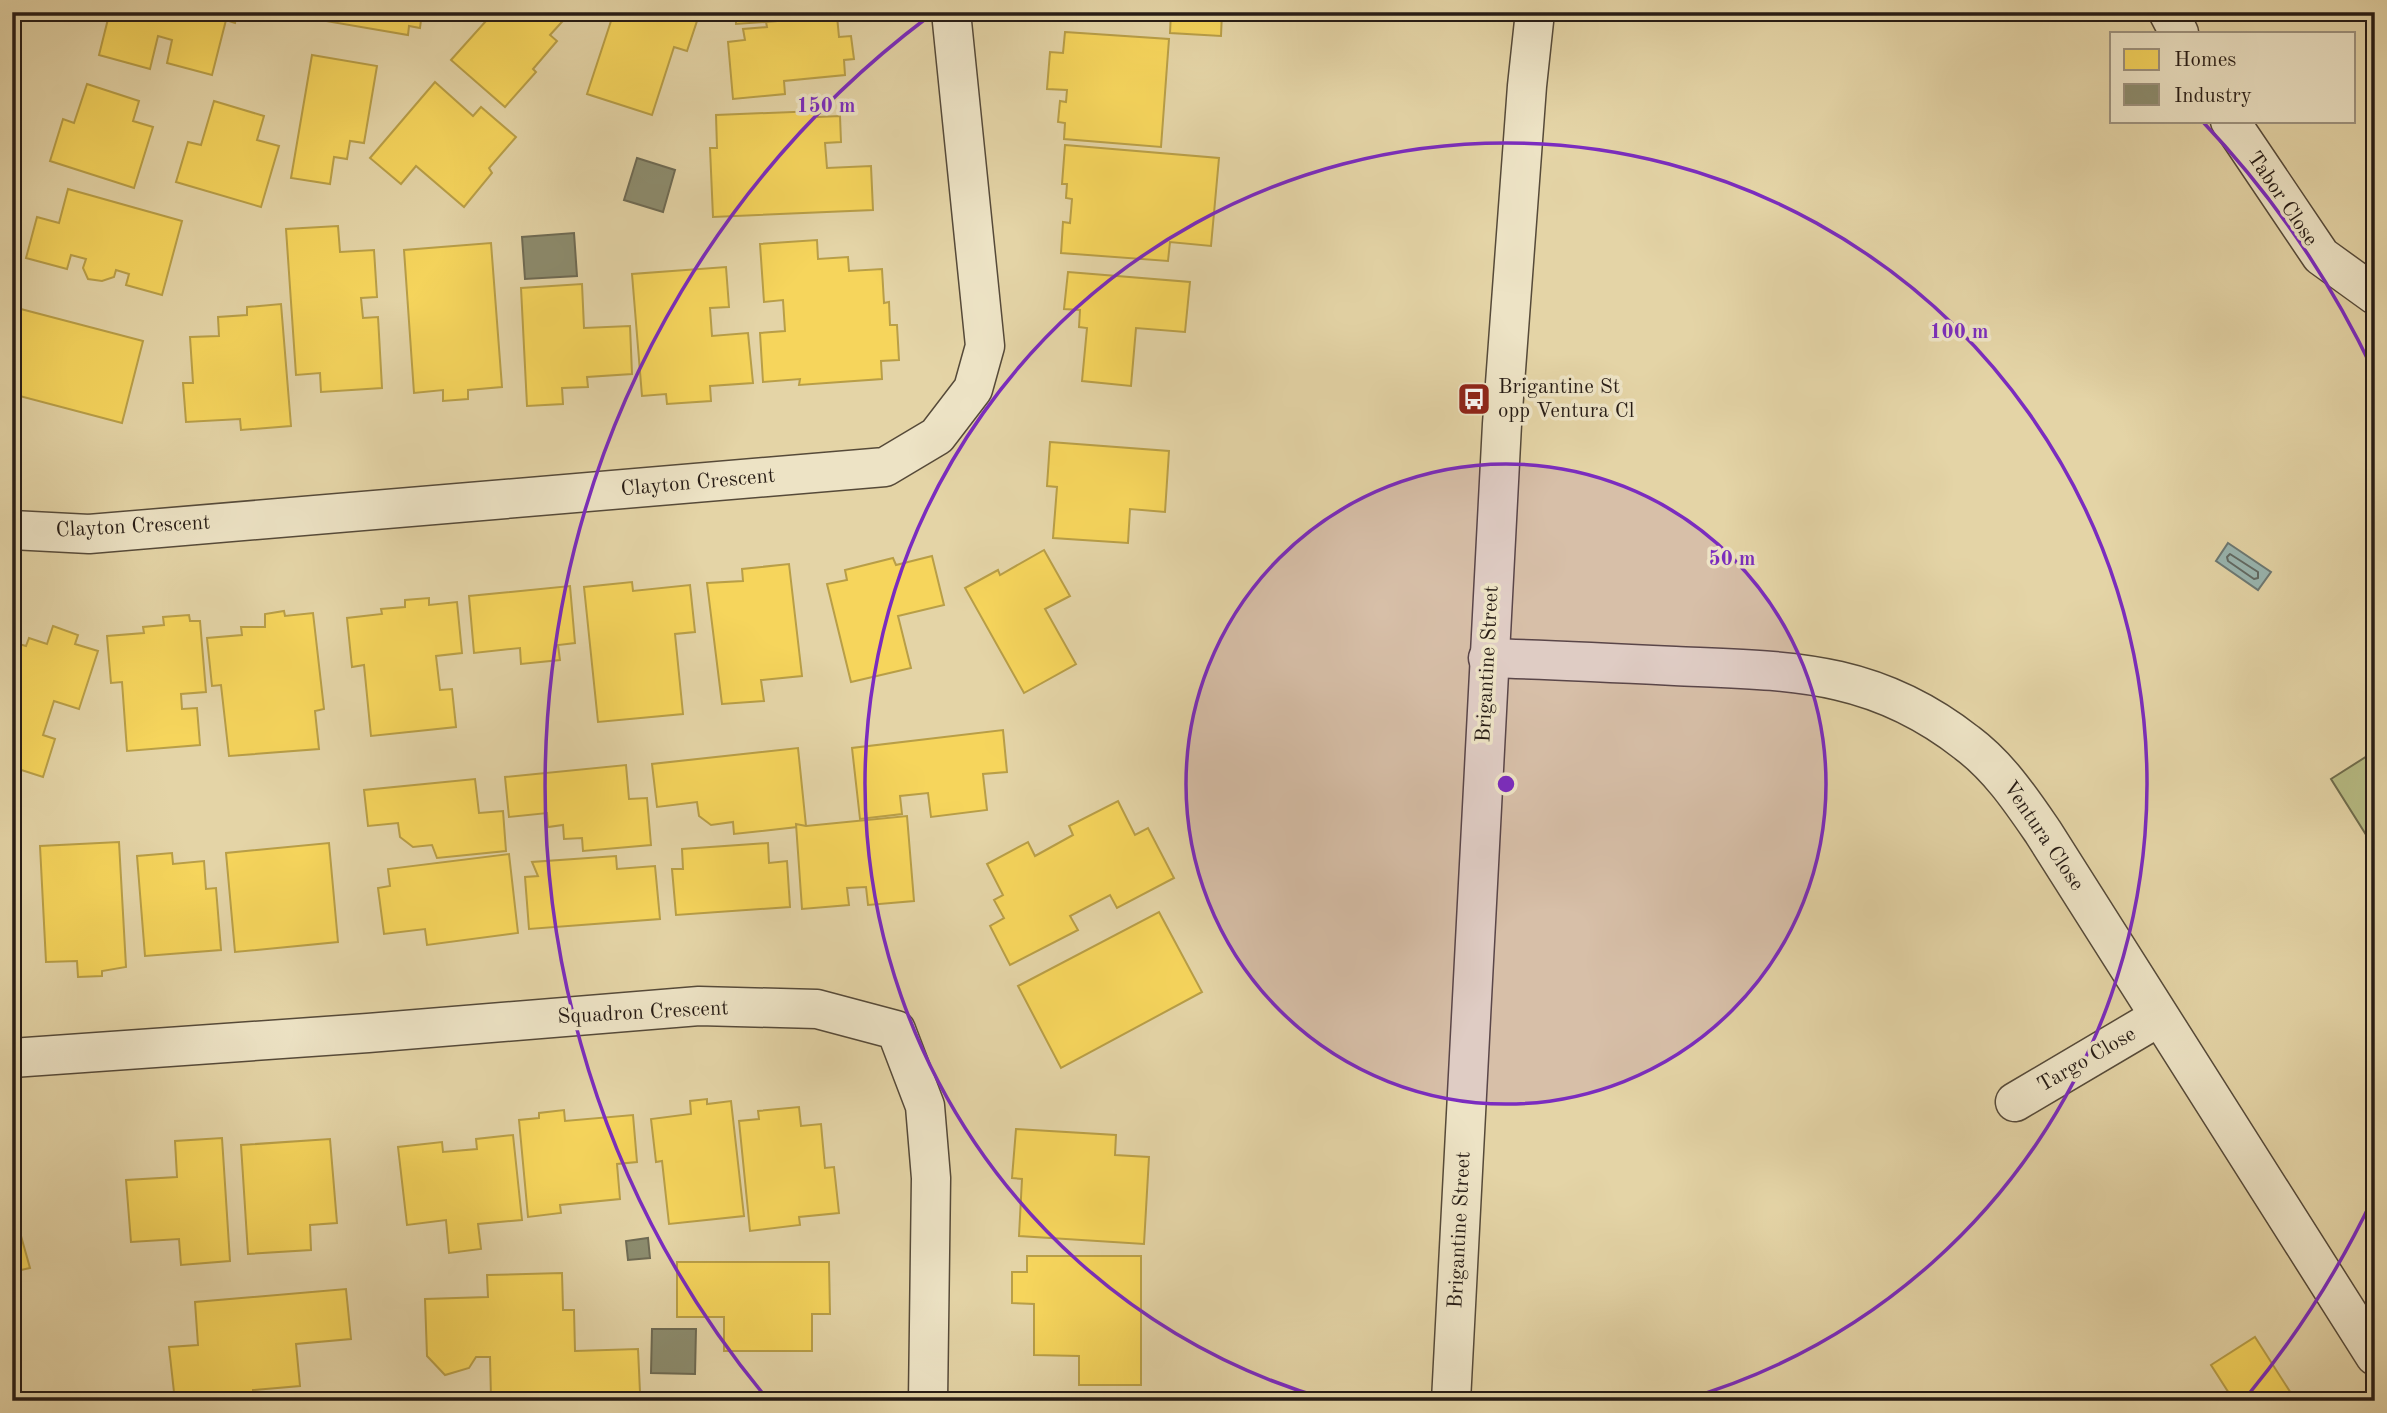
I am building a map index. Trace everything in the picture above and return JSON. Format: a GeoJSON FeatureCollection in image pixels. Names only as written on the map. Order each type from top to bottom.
{"type":"FeatureCollection","features":[{"type":"Feature","properties":{"kind":"street","name":"Clayton Crescent"},"geometry":{"type":"LineString","coordinates":[[12,530],[89,534],[885,467],[937,436],[974,389],[985,346],[951,12]]}},
{"type":"Feature","properties":{"kind":"street","name":"Brigantine Street"},"geometry":{"type":"LineString","coordinates":[[1451,1401],[1502,424],[1535,12]]}},
{"type":"Feature","properties":{"kind":"street"},"geometry":{"type":"LineString","coordinates":[[2168,12],[2178,32]]}},
{"type":"Feature","properties":{"kind":"street","name":"Tabor Close"},"geometry":{"type":"LineString","coordinates":[[2231,122],[2321,256],[2375,295]]}},
{"type":"Feature","properties":{"kind":"street","name":"Ventura Close"},"geometry":{"type":"LineString","coordinates":[[1488,658],[1779,670],[1838,679],[1884,693],[1931,717],[1969,744],[2005,779],[2043,832],[2375,1356]]}},
{"type":"Feature","properties":{"kind":"street","name":"Squadron Crescent"},"geometry":{"type":"LineString","coordinates":[[12,1058],[699,1006],[817,1009],[896,1030],[925,1106],[931,1178],[928,1401]]}},
{"type":"Feature","properties":{"kind":"street","name":"Targo Close"},"geometry":{"type":"LineString","coordinates":[[2015,1102],[2160,1017]]}},
{"type":"Feature","properties":{"kind":"green space"},"geometry":{"type":"Polygon","coordinates":[[[2375,751],[2375,849],[2331,779],[2375,751]]]}},
{"type":"Feature","properties":{"kind":"water"},"geometry":{"type":"Polygon","coordinates":[[[2228,543],[2271,572],[2258,590],[2216,561],[2228,543]]]}},
{"type":"Feature","properties":{"kind":"building: Homes"},"geometry":{"type":"Polygon","coordinates":[[[94,12],[237,12],[235,23],[226,20],[212,75],[167,63],[172,40],[158,36],[150,69],[99,55],[108,19],[93,15],[94,12]]]}},
{"type":"Feature","properties":{"kind":"building: Homes"},"geometry":{"type":"Polygon","coordinates":[[[321,12],[422,12],[420,28],[409,26],[408,35],[320,20],[321,12]]]}},
{"type":"Feature","properties":{"kind":"building: Homes"},"geometry":{"type":"Polygon","coordinates":[[[494,12],[571,12],[550,35],[557,41],[533,69],[536,72],[505,107],[451,60],[494,12]]]}},
{"type":"Feature","properties":{"kind":"building: Homes"},"geometry":{"type":"Polygon","coordinates":[[[614,12],[700,12],[687,51],[674,47],[652,115],[587,94],[614,12]]]}},
{"type":"Feature","properties":{"kind":"building: Homes"},"geometry":{"type":"Polygon","coordinates":[[[736,12],[795,12],[795,20],[736,24],[736,12]]]}},
{"type":"Feature","properties":{"kind":"building: Homes"},"geometry":{"type":"Polygon","coordinates":[[[1171,12],[1222,12],[1221,36],[1170,33],[1171,12]]]}},
{"type":"Feature","properties":{"kind":"building: Homes"},"geometry":{"type":"Polygon","coordinates":[[[837,16],[839,37],[851,36],[854,59],[844,60],[845,75],[784,81],[785,94],[733,99],[728,42],[745,40],[743,29],[767,27],[766,22],[837,16]]]}},
{"type":"Feature","properties":{"kind":"building: Homes"},"geometry":{"type":"Polygon","coordinates":[[[1065,32],[1169,39],[1161,147],[1064,139],[1065,123],[1058,122],[1060,101],[1066,102],[1067,90],[1047,89],[1050,52],[1063,53],[1065,32]]]}},
{"type":"Feature","properties":{"kind":"building: Homes"},"geometry":{"type":"Polygon","coordinates":[[[312,55],[377,66],[364,143],[350,141],[347,159],[334,157],[330,184],[291,178],[312,55]]]}},
{"type":"Feature","properties":{"kind":"building: Homes"},"geometry":{"type":"Polygon","coordinates":[[[435,82],[473,116],[481,107],[516,137],[489,168],[492,173],[464,207],[416,166],[401,184],[370,158],[435,82]]]}},
{"type":"Feature","properties":{"kind":"building: Homes"},"geometry":{"type":"Polygon","coordinates":[[[87,84],[139,101],[133,121],[153,127],[134,188],[50,161],[63,119],[74,123],[87,84]]]}},
{"type":"Feature","properties":{"kind":"building: Homes"},"geometry":{"type":"Polygon","coordinates":[[[214,101],[264,116],[257,140],[279,146],[261,207],[176,182],[188,142],[201,145],[214,101]]]}},
{"type":"Feature","properties":{"kind":"building: Homes"},"geometry":{"type":"Polygon","coordinates":[[[818,111],[818,117],[840,116],[841,142],[825,143],[827,168],[871,166],[873,210],[713,217],[710,148],[717,148],[716,115],[818,111]]]}},
{"type":"Feature","properties":{"kind":"building: Homes"},"geometry":{"type":"Polygon","coordinates":[[[1065,145],[1219,158],[1211,246],[1170,242],[1168,261],[1061,253],[1063,222],[1070,223],[1072,199],[1066,198],[1067,184],[1062,184],[1065,145]]]}},
{"type":"Feature","properties":{"kind":"building: Homes"},"geometry":{"type":"Polygon","coordinates":[[[68,189],[182,221],[162,295],[126,285],[129,274],[116,270],[114,277],[102,281],[88,279],[83,268],[86,259],[71,255],[67,269],[26,258],[37,217],[59,223],[68,189]]]}},
{"type":"Feature","properties":{"kind":"building: Homes"},"geometry":{"type":"Polygon","coordinates":[[[338,226],[340,252],[374,250],[377,297],[361,298],[363,318],[378,317],[382,388],[321,392],[320,373],[296,375],[286,229],[338,226]]]}},
{"type":"Feature","properties":{"kind":"building: Homes"},"geometry":{"type":"Polygon","coordinates":[[[817,240],[818,259],[848,257],[849,271],[882,269],[884,303],[889,302],[890,325],[897,325],[899,360],[881,361],[882,379],[799,385],[800,379],[763,382],[760,333],[785,331],[783,300],[764,302],[760,244],[817,240]]]}},
{"type":"Feature","properties":{"kind":"building: Homes"},"geometry":{"type":"Polygon","coordinates":[[[491,243],[502,387],[468,390],[468,399],[443,401],[443,390],[414,393],[404,250],[491,243]]]}},
{"type":"Feature","properties":{"kind":"building: Homes"},"geometry":{"type":"Polygon","coordinates":[[[726,267],[729,307],[710,308],[712,336],[748,333],[753,383],[710,386],[711,401],[667,404],[666,394],[642,396],[632,274],[726,267]]]}},
{"type":"Feature","properties":{"kind":"building: Homes"},"geometry":{"type":"Polygon","coordinates":[[[1068,272],[1190,282],[1185,332],[1136,328],[1131,386],[1082,381],[1087,328],[1079,327],[1080,310],[1064,309],[1068,272]]]}},
{"type":"Feature","properties":{"kind":"building: Homes"},"geometry":{"type":"Polygon","coordinates":[[[582,284],[584,328],[630,326],[632,374],[587,377],[588,387],[562,388],[563,404],[527,406],[521,288],[582,284]]]}},
{"type":"Feature","properties":{"kind":"building: Homes"},"geometry":{"type":"Polygon","coordinates":[[[281,304],[291,426],[241,430],[240,419],[186,422],[183,383],[193,383],[190,337],[219,336],[218,317],[247,315],[247,307],[281,304]]]}},
{"type":"Feature","properties":{"kind":"building: Homes"},"geometry":{"type":"Polygon","coordinates":[[[17,308],[143,341],[122,423],[12,394],[12,327],[17,308]]]}},
{"type":"Feature","properties":{"kind":"building: Homes"},"geometry":{"type":"Polygon","coordinates":[[[1050,442],[1169,451],[1165,512],[1130,509],[1128,543],[1053,538],[1057,487],[1047,486],[1050,442]]]}},
{"type":"Feature","properties":{"kind":"building: Homes"},"geometry":{"type":"Polygon","coordinates":[[[1044,550],[1070,596],[1045,609],[1076,664],[1024,693],[965,588],[998,570],[1000,575],[1044,550]]]}},
{"type":"Feature","properties":{"kind":"building: Homes"},"geometry":{"type":"Polygon","coordinates":[[[932,556],[944,605],[898,616],[911,668],[851,682],[827,584],[847,580],[845,570],[893,558],[896,565],[932,556]]]}},
{"type":"Feature","properties":{"kind":"building: Homes"},"geometry":{"type":"Polygon","coordinates":[[[789,564],[802,676],[761,680],[764,701],[722,704],[707,583],[743,581],[742,569],[789,564]]]}},
{"type":"Feature","properties":{"kind":"building: Homes"},"geometry":{"type":"Polygon","coordinates":[[[632,582],[633,591],[690,585],[695,632],[675,634],[683,714],[598,722],[584,587],[632,582]]]}},
{"type":"Feature","properties":{"kind":"building: Homes"},"geometry":{"type":"Polygon","coordinates":[[[570,586],[575,643],[558,645],[560,660],[521,664],[520,648],[474,653],[469,596],[570,586]]]}},
{"type":"Feature","properties":{"kind":"building: Homes"},"geometry":{"type":"Polygon","coordinates":[[[429,598],[429,605],[457,602],[462,653],[436,656],[440,690],[452,689],[456,727],[371,736],[364,665],[352,667],[347,618],[382,614],[381,609],[405,607],[405,600],[429,598]]]}},
{"type":"Feature","properties":{"kind":"building: Homes"},"geometry":{"type":"Polygon","coordinates":[[[284,611],[285,616],[313,613],[324,709],[315,711],[319,749],[229,756],[221,685],[212,686],[207,638],[242,635],[241,627],[265,627],[265,614],[284,611]]]}},
{"type":"Feature","properties":{"kind":"building: Homes"},"geometry":{"type":"Polygon","coordinates":[[[189,615],[190,621],[200,621],[206,692],[181,694],[182,709],[197,708],[200,745],[127,751],[122,682],[111,683],[107,636],[144,633],[143,627],[164,625],[163,617],[189,615]]]}},
{"type":"Feature","properties":{"kind":"building: Homes"},"geometry":{"type":"Polygon","coordinates":[[[53,626],[78,635],[75,644],[98,651],[79,709],[54,701],[43,735],[55,739],[43,777],[12,767],[12,642],[26,646],[29,638],[47,644],[53,626]]]}},
{"type":"Feature","properties":{"kind":"building: Homes"},"geometry":{"type":"Polygon","coordinates":[[[1003,730],[1007,772],[983,774],[987,810],[931,817],[928,793],[900,796],[902,814],[860,819],[852,748],[1003,730]]]}},
{"type":"Feature","properties":{"kind":"building: Homes"},"geometry":{"type":"Polygon","coordinates":[[[798,748],[806,826],[734,834],[733,822],[711,825],[699,816],[697,802],[657,807],[652,764],[798,748]]]}},
{"type":"Feature","properties":{"kind":"building: Homes"},"geometry":{"type":"Polygon","coordinates":[[[626,765],[629,799],[647,798],[651,845],[583,851],[582,838],[564,839],[563,825],[548,827],[547,813],[509,817],[505,777],[626,765]]]}},
{"type":"Feature","properties":{"kind":"building: Homes"},"geometry":{"type":"Polygon","coordinates":[[[475,779],[479,813],[503,811],[506,851],[437,858],[432,845],[413,847],[400,837],[398,823],[368,826],[364,790],[475,779]]]}},
{"type":"Feature","properties":{"kind":"building: Homes"},"geometry":{"type":"Polygon","coordinates":[[[1118,801],[1135,835],[1148,828],[1174,878],[1117,908],[1110,895],[1070,916],[1078,930],[1010,965],[990,926],[1004,918],[994,900],[1003,895],[987,864],[1028,842],[1035,856],[1073,835],[1069,826],[1118,801]]]}},
{"type":"Feature","properties":{"kind":"building: Homes"},"geometry":{"type":"Polygon","coordinates":[[[907,816],[914,901],[868,905],[866,887],[847,888],[849,905],[802,909],[796,824],[806,826],[907,816]]]}},
{"type":"Feature","properties":{"kind":"building: Homes"},"geometry":{"type":"Polygon","coordinates":[[[119,842],[126,967],[102,971],[102,976],[78,977],[77,961],[46,962],[40,846],[119,842]]]}},
{"type":"Feature","properties":{"kind":"building: Homes"},"geometry":{"type":"Polygon","coordinates":[[[329,843],[338,942],[235,952],[226,853],[329,843]]]}},
{"type":"Feature","properties":{"kind":"building: Homes"},"geometry":{"type":"Polygon","coordinates":[[[768,843],[769,863],[787,861],[790,907],[676,915],[672,869],[683,869],[682,849],[768,843]]]}},
{"type":"Feature","properties":{"kind":"building: Homes"},"geometry":{"type":"Polygon","coordinates":[[[172,853],[173,864],[204,861],[206,889],[216,888],[221,950],[145,956],[137,856],[172,853]]]}},
{"type":"Feature","properties":{"kind":"building: Homes"},"geometry":{"type":"Polygon","coordinates":[[[509,854],[518,933],[427,945],[425,929],[384,934],[378,888],[390,886],[388,869],[509,854]]]}},
{"type":"Feature","properties":{"kind":"building: Homes"},"geometry":{"type":"Polygon","coordinates":[[[616,856],[617,869],[655,866],[660,919],[529,929],[525,877],[538,876],[532,862],[616,856]]]}},
{"type":"Feature","properties":{"kind":"building: Homes"},"geometry":{"type":"Polygon","coordinates":[[[1159,912],[1202,992],[1061,1068],[1018,986],[1159,912]]]}},
{"type":"Feature","properties":{"kind":"building: Homes"},"geometry":{"type":"Polygon","coordinates":[[[707,1099],[707,1104],[731,1101],[744,1216],[669,1224],[662,1161],[656,1162],[651,1119],[691,1114],[690,1101],[707,1099]]]}},
{"type":"Feature","properties":{"kind":"building: Homes"},"geometry":{"type":"Polygon","coordinates":[[[799,1107],[801,1126],[821,1124],[825,1168],[834,1167],[839,1213],[799,1217],[800,1225],[750,1231],[739,1121],[759,1119],[758,1111],[799,1107]]]}},
{"type":"Feature","properties":{"kind":"building: Homes"},"geometry":{"type":"Polygon","coordinates":[[[564,1110],[565,1121],[633,1115],[637,1162],[617,1164],[620,1199],[560,1205],[561,1213],[528,1217],[519,1120],[539,1118],[539,1113],[564,1110]]]}},
{"type":"Feature","properties":{"kind":"building: Homes"},"geometry":{"type":"Polygon","coordinates":[[[1016,1129],[1116,1135],[1115,1155],[1149,1157],[1144,1244],[1019,1236],[1022,1179],[1012,1178],[1016,1129]]]}},
{"type":"Feature","properties":{"kind":"building: Homes"},"geometry":{"type":"Polygon","coordinates":[[[513,1135],[522,1220],[478,1224],[481,1249],[449,1253],[446,1220],[407,1225],[398,1147],[442,1142],[443,1152],[477,1149],[476,1139],[513,1135]]]}},
{"type":"Feature","properties":{"kind":"building: Homes"},"geometry":{"type":"Polygon","coordinates":[[[222,1138],[230,1261],[181,1265],[179,1239],[131,1242],[126,1180],[177,1177],[175,1141],[222,1138]]]}},
{"type":"Feature","properties":{"kind":"building: Homes"},"geometry":{"type":"Polygon","coordinates":[[[330,1139],[337,1223],[310,1225],[311,1250],[248,1254],[241,1145],[330,1139]]]}},
{"type":"Feature","properties":{"kind":"building: Homes"},"geometry":{"type":"Polygon","coordinates":[[[12,1204],[30,1268],[12,1272],[12,1204]]]}},
{"type":"Feature","properties":{"kind":"building: Homes"},"geometry":{"type":"Polygon","coordinates":[[[1027,1256],[1141,1256],[1141,1385],[1079,1385],[1079,1356],[1034,1355],[1034,1304],[1012,1303],[1012,1272],[1027,1272],[1027,1256]]]}},
{"type":"Feature","properties":{"kind":"building: Homes"},"geometry":{"type":"Polygon","coordinates":[[[677,1262],[829,1262],[830,1314],[812,1314],[812,1351],[724,1351],[724,1317],[677,1317],[677,1262]]]}},
{"type":"Feature","properties":{"kind":"building: Homes"},"geometry":{"type":"Polygon","coordinates":[[[562,1273],[563,1310],[574,1310],[575,1351],[638,1349],[640,1392],[491,1397],[490,1357],[476,1357],[469,1368],[445,1375],[427,1356],[425,1299],[488,1297],[487,1275],[562,1273]]]}},
{"type":"Feature","properties":{"kind":"building: Homes"},"geometry":{"type":"Polygon","coordinates":[[[346,1289],[351,1339],[296,1344],[300,1386],[253,1390],[253,1401],[175,1401],[169,1347],[198,1345],[195,1302],[346,1289]]]}},
{"type":"Feature","properties":{"kind":"building: Homes"},"geometry":{"type":"Polygon","coordinates":[[[2255,1337],[2296,1401],[2234,1401],[2211,1365],[2255,1337]]]}},
{"type":"Feature","properties":{"kind":"building: Homes"},"geometry":{"type":"Polygon","coordinates":[[[717,1393],[823,1398],[823,1401],[716,1401],[717,1393]]]}},
{"type":"Feature","properties":{"kind":"building: Industry"},"geometry":{"type":"Polygon","coordinates":[[[637,158],[675,170],[663,212],[624,200],[637,158]]]}},
{"type":"Feature","properties":{"kind":"building: Industry"},"geometry":{"type":"Polygon","coordinates":[[[574,233],[577,276],[525,279],[522,237],[574,233]]]}},
{"type":"Feature","properties":{"kind":"building: Industry"},"geometry":{"type":"Polygon","coordinates":[[[648,1238],[650,1258],[628,1260],[626,1241],[648,1238]]]}},
{"type":"Feature","properties":{"kind":"building: Industry"},"geometry":{"type":"Polygon","coordinates":[[[652,1329],[696,1329],[695,1374],[651,1373],[652,1329]]]}},
{"type":"Feature","properties":{"kind":"place","name":"Brigantine St opp Ventura Cl"},"geometry":{"type":"Point","coordinates":[1474,399]}}]}
